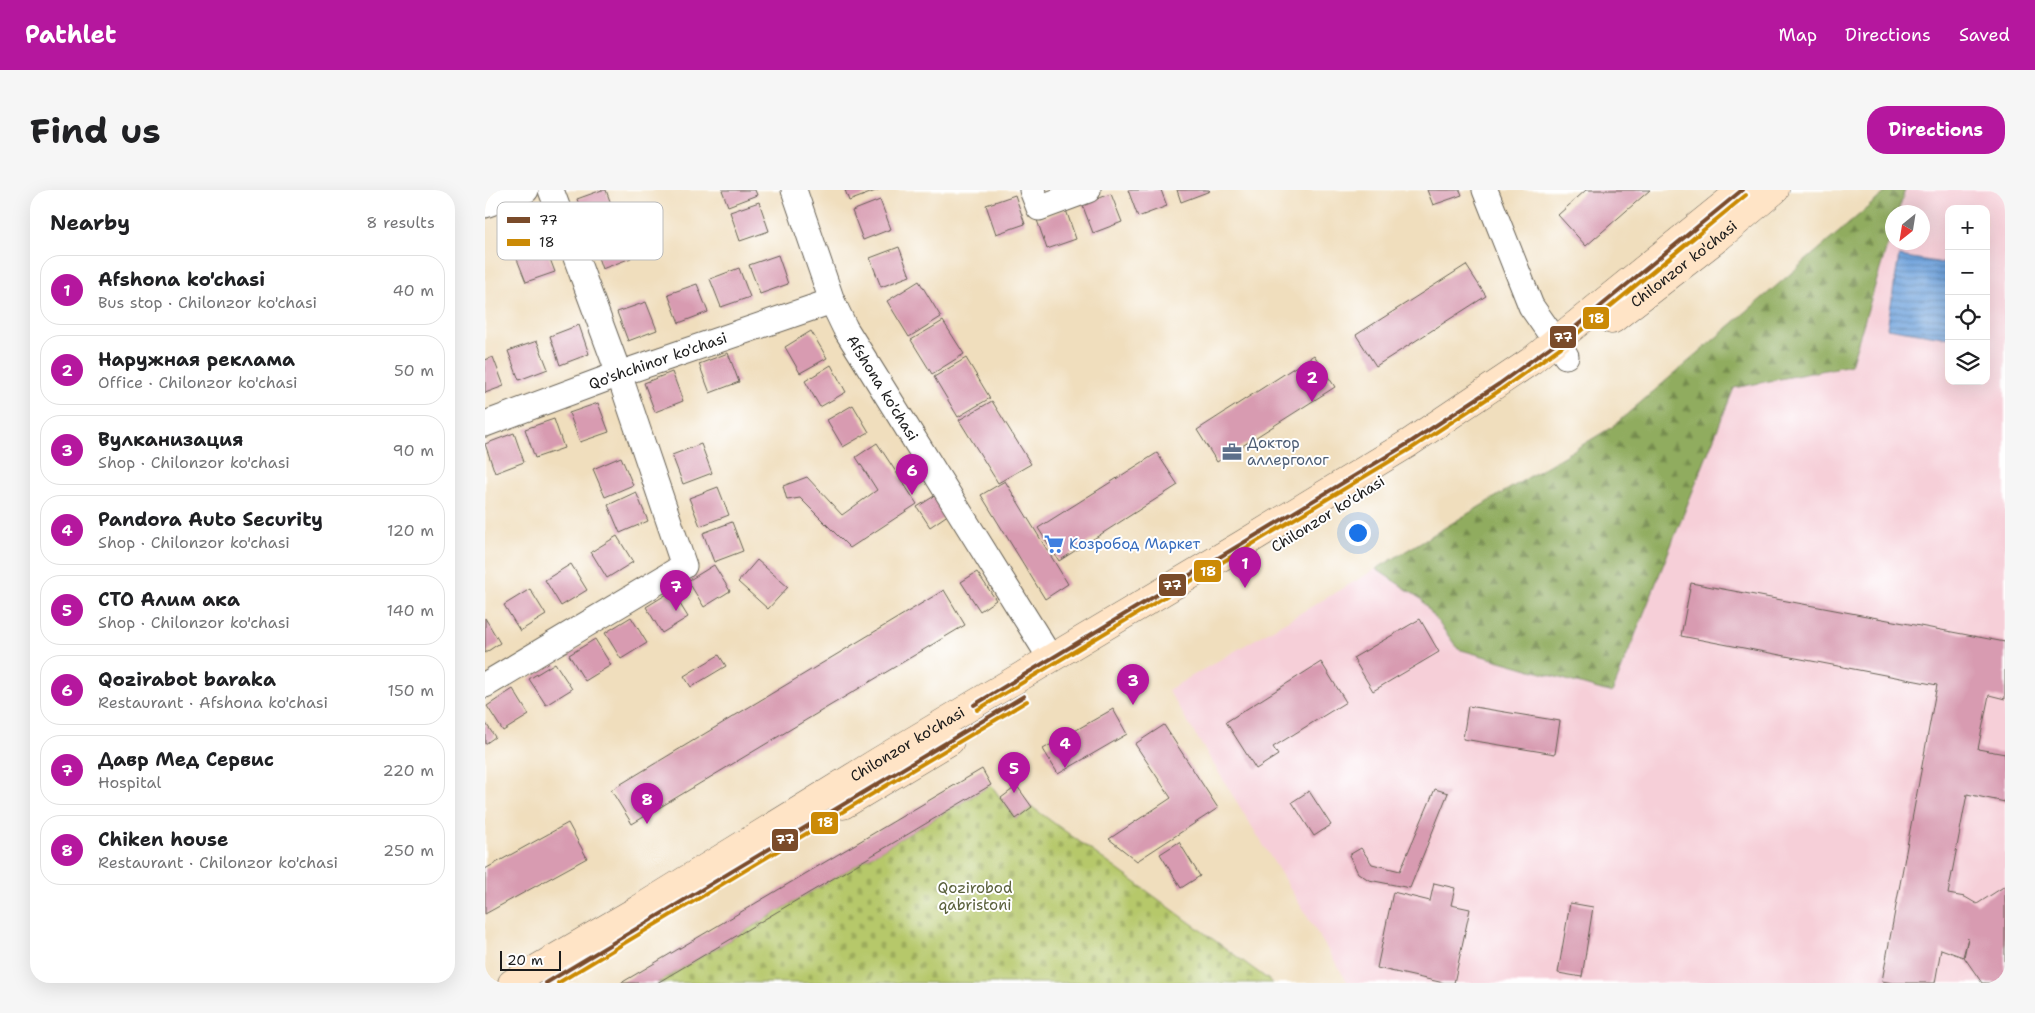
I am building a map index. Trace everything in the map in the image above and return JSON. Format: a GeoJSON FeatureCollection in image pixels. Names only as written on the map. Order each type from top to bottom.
{"type":"FeatureCollection","features":[{"type":"Feature","properties":{"kind":"main road","name":"Chilonzor ko'chasi"},"geometry":{"type":"LineString","coordinates":[[1561,349],[1742,190]]}},
{"type":"Feature","properties":{"kind":"main road","name":"Chilonzor ko'chasi"},"geometry":{"type":"LineString","coordinates":[[546,983],[1056,667],[1499,384],[1561,349],[1719,237],[1775,190]]}},
{"type":"Feature","properties":{"kind":"main road","name":"Chilonzor ko'chasi"},"geometry":{"type":"LineString","coordinates":[[512,983],[639,909],[896,751],[1056,667]]}},
{"type":"Feature","properties":{"kind":"street"},"geometry":{"type":"LineString","coordinates":[[485,205],[526,190]]}},
{"type":"Feature","properties":{"kind":"street"},"geometry":{"type":"LineString","coordinates":[[551,190],[555,202]]}},
{"type":"Feature","properties":{"kind":"street","name":"Afshona ko'chasi"},"geometry":{"type":"LineString","coordinates":[[794,190],[832,301],[845,328],[1056,667]]}},
{"type":"Feature","properties":{"kind":"street"},"geometry":{"type":"LineString","coordinates":[[1032,190],[1039,208],[1088,190]]}},
{"type":"Feature","properties":{"kind":"street"},"geometry":{"type":"LineString","coordinates":[[1485,190],[1531,306],[1561,349]]}},
{"type":"Feature","properties":{"kind":"street"},"geometry":{"type":"LineString","coordinates":[[485,685],[684,566],[619,374],[577,260]]}},
{"type":"Feature","properties":{"kind":"street","name":"Qo'shchinor ko'chasi"},"geometry":{"type":"LineString","coordinates":[[485,424],[619,374],[832,301]]}},
{"type":"Feature","properties":{"kind":"shaded area"},"geometry":{"type":"Polygon","coordinates":[[[1888,190],[2005,190],[2005,983],[1348,983],[1168,690],[1376,569],[1612,427],[1888,190]]]}},
{"type":"Feature","properties":{"kind":"green space"},"geometry":{"type":"Polygon","coordinates":[[[1888,190],[1905,190],[1900,205],[1885,205],[1886,250],[1851,365],[1734,388],[1612,693],[1458,649],[1421,599],[1376,569],[1612,427],[1888,190]]]}},
{"type":"Feature","properties":{"kind":"green space","name":"Qozirobod qabristoni"},"geometry":{"type":"Polygon","coordinates":[[[991,785],[1016,819],[1032,807],[1273,983],[657,983],[991,785]]]}},
{"type":"Feature","properties":{"kind":"water"},"geometry":{"type":"Polygon","coordinates":[[[1899,256],[1945,263],[1945,337],[1887,328],[1899,256]]]}},
{"type":"Feature","properties":{"kind":"building"},"geometry":{"type":"Polygon","coordinates":[[[606,190],[610,202],[578,202],[577,199],[606,190]]]}},
{"type":"Feature","properties":{"kind":"building"},"geometry":{"type":"Polygon","coordinates":[[[722,190],[755,190],[757,195],[728,206],[722,190]]]}},
{"type":"Feature","properties":{"kind":"building"},"geometry":{"type":"Polygon","coordinates":[[[845,190],[878,190],[849,201],[845,190]]]}},
{"type":"Feature","properties":{"kind":"building"},"geometry":{"type":"Polygon","coordinates":[[[1128,190],[1161,190],[1167,206],[1138,217],[1128,190]]]}},
{"type":"Feature","properties":{"kind":"building"},"geometry":{"type":"Polygon","coordinates":[[[1177,190],[1209,190],[1210,191],[1181,202],[1177,190]]]}},
{"type":"Feature","properties":{"kind":"building"},"geometry":{"type":"Polygon","coordinates":[[[1427,190],[1460,190],[1462,195],[1433,205],[1427,190]]]}},
{"type":"Feature","properties":{"kind":"building"},"geometry":{"type":"Polygon","coordinates":[[[1586,190],[1650,190],[1586,246],[1558,215],[1586,190]]]}},
{"type":"Feature","properties":{"kind":"building"},"geometry":{"type":"Polygon","coordinates":[[[1111,194],[1122,222],[1093,233],[1082,204],[1111,194]]]}},
{"type":"Feature","properties":{"kind":"building"},"geometry":{"type":"Polygon","coordinates":[[[1015,195],[1025,224],[996,234],[986,205],[1015,195]]]}},
{"type":"Feature","properties":{"kind":"building"},"geometry":{"type":"Polygon","coordinates":[[[880,200],[891,229],[863,240],[852,211],[880,200]]]}},
{"type":"Feature","properties":{"kind":"building"},"geometry":{"type":"Polygon","coordinates":[[[759,202],[769,231],[740,241],[730,212],[759,202]]]}},
{"type":"Feature","properties":{"kind":"building"},"geometry":{"type":"Polygon","coordinates":[[[1066,210],[1076,239],[1047,249],[1037,220],[1066,210]]]}},
{"type":"Feature","properties":{"kind":"building"},"geometry":{"type":"Polygon","coordinates":[[[899,247],[910,276],[881,287],[870,258],[899,247]]]}},
{"type":"Feature","properties":{"kind":"building"},"geometry":{"type":"Polygon","coordinates":[[[778,255],[788,284],[760,294],[749,265],[778,255]]]}},
{"type":"Feature","properties":{"kind":"building"},"geometry":{"type":"Polygon","coordinates":[[[517,260],[550,260],[555,272],[526,282],[517,260]]]}},
{"type":"Feature","properties":{"kind":"building"},"geometry":{"type":"Polygon","coordinates":[[[599,260],[626,260],[602,269],[599,260]]]}},
{"type":"Feature","properties":{"kind":"building"},"geometry":{"type":"Polygon","coordinates":[[[1466,265],[1486,296],[1376,366],[1356,335],[1466,265]]]}},
{"type":"Feature","properties":{"kind":"building"},"geometry":{"type":"Polygon","coordinates":[[[739,268],[750,297],[721,307],[710,279],[739,268]]]}},
{"type":"Feature","properties":{"kind":"building"},"geometry":{"type":"Polygon","coordinates":[[[919,281],[941,317],[909,337],[887,301],[919,281]]]}},
{"type":"Feature","properties":{"kind":"building"},"geometry":{"type":"Polygon","coordinates":[[[697,284],[708,312],[679,323],[668,294],[697,284]]]}},
{"type":"Feature","properties":{"kind":"building"},"geometry":{"type":"Polygon","coordinates":[[[646,302],[657,330],[628,341],[617,312],[646,302]]]}},
{"type":"Feature","properties":{"kind":"building"},"geometry":{"type":"Polygon","coordinates":[[[943,321],[964,354],[932,374],[911,340],[943,321]]]}},
{"type":"Feature","properties":{"kind":"building"},"geometry":{"type":"Polygon","coordinates":[[[579,325],[589,354],[560,365],[550,336],[579,325]]]}},
{"type":"Feature","properties":{"kind":"building"},"geometry":{"type":"Polygon","coordinates":[[[811,331],[827,358],[800,373],[785,347],[811,331]]]}},
{"type":"Feature","properties":{"kind":"building"},"geometry":{"type":"Polygon","coordinates":[[[537,341],[548,369],[519,380],[508,351],[537,341]]]}},
{"type":"Feature","properties":{"kind":"building"},"geometry":{"type":"Polygon","coordinates":[[[728,353],[739,382],[710,393],[699,364],[728,353]]]}},
{"type":"Feature","properties":{"kind":"building"},"geometry":{"type":"Polygon","coordinates":[[[1314,355],[1335,387],[1217,462],[1197,430],[1314,355]]]}},
{"type":"Feature","properties":{"kind":"building"},"geometry":{"type":"Polygon","coordinates":[[[493,357],[504,386],[485,393],[485,360],[493,357]]]}},
{"type":"Feature","properties":{"kind":"building"},"geometry":{"type":"Polygon","coordinates":[[[966,358],[990,398],[958,417],[934,377],[966,358]]]}},
{"type":"Feature","properties":{"kind":"building"},"geometry":{"type":"Polygon","coordinates":[[[831,365],[846,392],[820,407],[805,381],[831,365]]]}},
{"type":"Feature","properties":{"kind":"building"},"geometry":{"type":"Polygon","coordinates":[[[672,372],[683,401],[655,412],[644,383],[672,372]]]}},
{"type":"Feature","properties":{"kind":"building"},"geometry":{"type":"Polygon","coordinates":[[[992,401],[1031,464],[998,483],[959,420],[992,401]]]}},
{"type":"Feature","properties":{"kind":"building"},"geometry":{"type":"Polygon","coordinates":[[[598,403],[609,432],[580,442],[569,413],[598,403]]]}},
{"type":"Feature","properties":{"kind":"building"},"geometry":{"type":"Polygon","coordinates":[[[853,405],[869,432],[843,447],[827,420],[853,405]]]}},
{"type":"Feature","properties":{"kind":"building"},"geometry":{"type":"Polygon","coordinates":[[[554,419],[564,448],[535,458],[525,429],[554,419]]]}},
{"type":"Feature","properties":{"kind":"building"},"geometry":{"type":"Polygon","coordinates":[[[514,433],[524,462],[495,473],[485,444],[514,433]]]}},
{"type":"Feature","properties":{"kind":"building"},"geometry":{"type":"Polygon","coordinates":[[[877,443],[917,504],[850,548],[800,498],[787,500],[783,486],[807,477],[842,515],[877,490],[856,457],[877,443]]]}},
{"type":"Feature","properties":{"kind":"building"},"geometry":{"type":"Polygon","coordinates":[[[701,444],[712,473],[683,484],[672,455],[701,444]]]}},
{"type":"Feature","properties":{"kind":"building"},"geometry":{"type":"Polygon","coordinates":[[[1157,453],[1178,485],[1059,561],[1038,528],[1157,453]]]}},
{"type":"Feature","properties":{"kind":"building"},"geometry":{"type":"Polygon","coordinates":[[[621,457],[633,485],[605,497],[593,469],[621,457]]]}},
{"type":"Feature","properties":{"kind":"building"},"geometry":{"type":"Polygon","coordinates":[[[1005,481],[1068,584],[1045,599],[981,495],[1005,481]]]}},
{"type":"Feature","properties":{"kind":"building"},"geometry":{"type":"Polygon","coordinates":[[[718,487],[729,515],[700,526],[689,498],[718,487]]]}},
{"type":"Feature","properties":{"kind":"building"},"geometry":{"type":"Polygon","coordinates":[[[636,492],[648,521],[620,533],[608,505],[636,492]]]}},
{"type":"Feature","properties":{"kind":"building"},"geometry":{"type":"Polygon","coordinates":[[[939,493],[952,512],[930,527],[917,507],[939,493]]]}},
{"type":"Feature","properties":{"kind":"building"},"geometry":{"type":"Polygon","coordinates":[[[732,522],[743,551],[714,562],[703,533],[732,522]]]}},
{"type":"Feature","properties":{"kind":"building"},"geometry":{"type":"Polygon","coordinates":[[[617,536],[633,562],[607,578],[591,552],[617,536]]]}},
{"type":"Feature","properties":{"kind":"building"},"geometry":{"type":"Polygon","coordinates":[[[757,560],[788,587],[768,609],[738,582],[757,560]]]}},
{"type":"Feature","properties":{"kind":"building"},"geometry":{"type":"Polygon","coordinates":[[[571,564],[587,590],[561,606],[545,580],[571,564]]]}},
{"type":"Feature","properties":{"kind":"building"},"geometry":{"type":"Polygon","coordinates":[[[714,565],[730,591],[704,607],[688,581],[714,565]]]}},
{"type":"Feature","properties":{"kind":"building"},"geometry":{"type":"Polygon","coordinates":[[[977,572],[996,600],[980,611],[961,582],[977,572]]]}},
{"type":"Feature","properties":{"kind":"building"},"geometry":{"type":"Polygon","coordinates":[[[1691,583],[2005,642],[2005,699],[1989,695],[1978,749],[2005,754],[2005,802],[1967,794],[1948,894],[1965,897],[1977,904],[2005,886],[2005,983],[1982,983],[1964,957],[1968,938],[1963,957],[1941,949],[1935,983],[1893,983],[1882,981],[1937,685],[1681,636],[1691,583]]]}},
{"type":"Feature","properties":{"kind":"building"},"geometry":{"type":"Polygon","coordinates":[[[530,589],[546,615],[520,631],[504,605],[530,589]]]}},
{"type":"Feature","properties":{"kind":"building"},"geometry":{"type":"Polygon","coordinates":[[[944,590],[965,625],[632,824],[611,790],[944,590]]]}},
{"type":"Feature","properties":{"kind":"building"},"geometry":{"type":"Polygon","coordinates":[[[672,591],[688,617],[662,633],[646,607],[672,591]]]}},
{"type":"Feature","properties":{"kind":"building"},"geometry":{"type":"Polygon","coordinates":[[[631,617],[647,643],[621,659],[605,633],[631,617]]]}},
{"type":"Feature","properties":{"kind":"building"},"geometry":{"type":"Polygon","coordinates":[[[485,618],[500,643],[485,653],[485,618]]]}},
{"type":"Feature","properties":{"kind":"building"},"geometry":{"type":"Polygon","coordinates":[[[1420,619],[1439,652],[1373,691],[1353,658],[1420,619]]]}},
{"type":"Feature","properties":{"kind":"building"},"geometry":{"type":"Polygon","coordinates":[[[595,639],[611,665],[585,681],[569,655],[595,639]]]}},
{"type":"Feature","properties":{"kind":"building"},"geometry":{"type":"Polygon","coordinates":[[[719,655],[726,666],[691,687],[684,676],[719,655]]]}},
{"type":"Feature","properties":{"kind":"building"},"geometry":{"type":"Polygon","coordinates":[[[1321,662],[1346,702],[1273,747],[1278,755],[1256,769],[1226,722],[1321,662]]]}},
{"type":"Feature","properties":{"kind":"building"},"geometry":{"type":"Polygon","coordinates":[[[555,663],[572,689],[546,705],[529,679],[555,663]]]}},
{"type":"Feature","properties":{"kind":"building"},"geometry":{"type":"Polygon","coordinates":[[[513,689],[529,715],[503,731],[487,706],[513,689]]]}},
{"type":"Feature","properties":{"kind":"building"},"geometry":{"type":"Polygon","coordinates":[[[1468,706],[1560,721],[1555,754],[1463,739],[1468,706]]]}},
{"type":"Feature","properties":{"kind":"building"},"geometry":{"type":"Polygon","coordinates":[[[1113,709],[1127,734],[1058,774],[1043,749],[1113,709]]]}},
{"type":"Feature","properties":{"kind":"building"},"geometry":{"type":"Polygon","coordinates":[[[485,722],[495,737],[485,744],[485,722]]]}},
{"type":"Feature","properties":{"kind":"building"},"geometry":{"type":"Polygon","coordinates":[[[1164,725],[1218,808],[1137,861],[1109,839],[1171,798],[1135,744],[1164,725]]]}},
{"type":"Feature","properties":{"kind":"building"},"geometry":{"type":"Polygon","coordinates":[[[982,769],[991,785],[657,983],[621,983],[982,769]]]}},
{"type":"Feature","properties":{"kind":"building"},"geometry":{"type":"Polygon","coordinates":[[[1017,786],[1032,807],[1016,819],[1001,798],[1017,786]]]}},
{"type":"Feature","properties":{"kind":"building"},"geometry":{"type":"Polygon","coordinates":[[[1435,789],[1448,793],[1410,888],[1369,880],[1358,873],[1349,855],[1361,848],[1372,864],[1400,871],[1435,789]]]}},
{"type":"Feature","properties":{"kind":"building"},"geometry":{"type":"Polygon","coordinates":[[[1309,791],[1331,825],[1314,836],[1292,802],[1309,791]]]}},
{"type":"Feature","properties":{"kind":"building"},"geometry":{"type":"Polygon","coordinates":[[[568,823],[587,858],[485,914],[485,869],[568,823]]]}},
{"type":"Feature","properties":{"kind":"building"},"geometry":{"type":"Polygon","coordinates":[[[1179,842],[1200,876],[1181,888],[1160,854],[1179,842]]]}},
{"type":"Feature","properties":{"kind":"building"},"geometry":{"type":"Polygon","coordinates":[[[1434,883],[1455,888],[1451,905],[1470,909],[1454,983],[1444,983],[1377,968],[1393,892],[1430,901],[1434,883]]]}},
{"type":"Feature","properties":{"kind":"building"},"geometry":{"type":"Polygon","coordinates":[[[1570,903],[1593,907],[1582,977],[1558,973],[1570,903]]]}},
{"type":"Feature","properties":{"kind":"transit line","name":"77"},"geometry":{"type":"LineString","coordinates":[[974,705],[1409,443],[1499,384],[1557,342],[1742,190]]}},
{"type":"Feature","properties":{"kind":"transit line","name":"18"},"geometry":{"type":"LineString","coordinates":[[977,710],[1412,448],[1502,389],[1561,347],[1746,195]]}},
{"type":"Feature","properties":{"kind":"transit line","name":"77"},"geometry":{"type":"LineString","coordinates":[[546,983],[1024,696]]}},
{"type":"Feature","properties":{"kind":"transit line","name":"18"},"geometry":{"type":"LineString","coordinates":[[558,983],[1027,701]]}},
{"type":"Feature","properties":{"kind":"place","name":"Наружная реклама"},"geometry":{"type":"Point","coordinates":[1312,402]}},
{"type":"Feature","properties":{"kind":"place","name":"Доктор аллерголог"},"geometry":{"type":"Point","coordinates":[1232,452]}},
{"type":"Feature","properties":{"kind":"place","name":"Qozirabot baraka"},"geometry":{"type":"Point","coordinates":[912,495]}},
{"type":"Feature","properties":{"kind":"place","name":"Козробод Маркет"},"geometry":{"type":"Point","coordinates":[1054,544]}},
{"type":"Feature","properties":{"kind":"place","name":"Afshona ko'chasi"},"geometry":{"type":"Point","coordinates":[1245,588]}},
{"type":"Feature","properties":{"kind":"place","name":"Давр Мед Сервис"},"geometry":{"type":"Point","coordinates":[676,611]}},
{"type":"Feature","properties":{"kind":"place","name":"Вулканизация"},"geometry":{"type":"Point","coordinates":[1133,705]}},
{"type":"Feature","properties":{"kind":"place","name":"Pandora Auto Security"},"geometry":{"type":"Point","coordinates":[1065,768]}},
{"type":"Feature","properties":{"kind":"place","name":"СТО Алим ака"},"geometry":{"type":"Point","coordinates":[1014,793]}},
{"type":"Feature","properties":{"kind":"place","name":"Chiken house"},"geometry":{"type":"Point","coordinates":[647,824]}}]}
